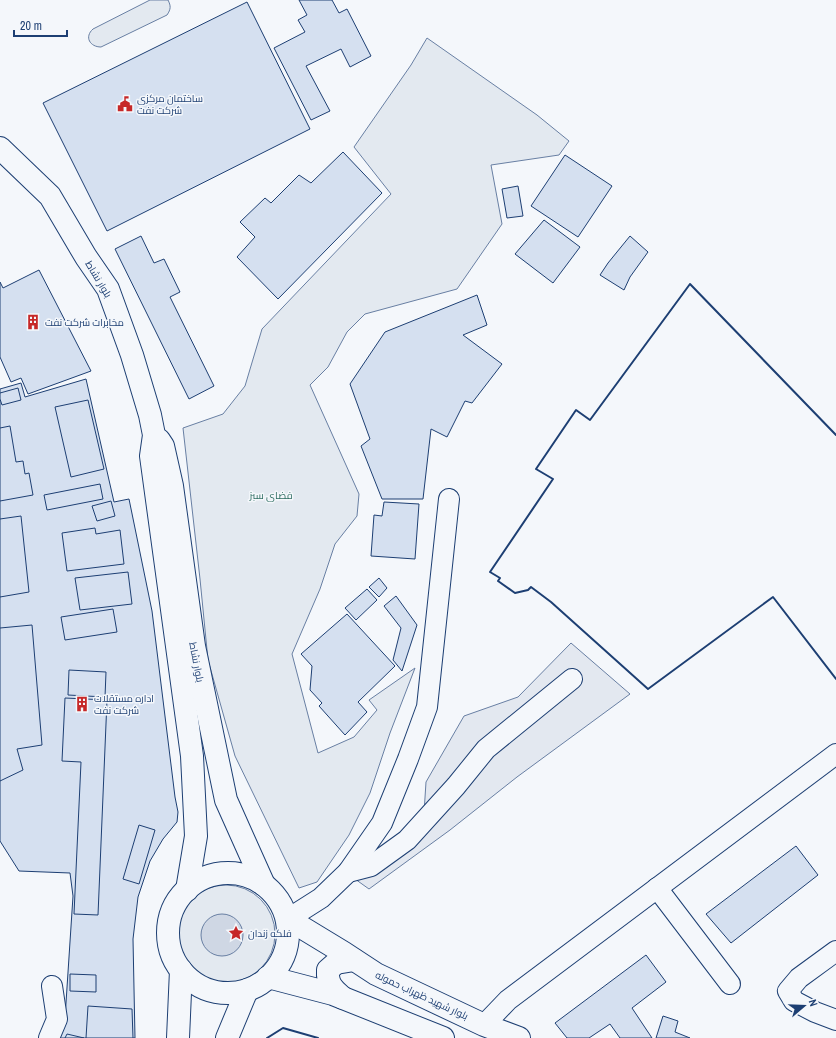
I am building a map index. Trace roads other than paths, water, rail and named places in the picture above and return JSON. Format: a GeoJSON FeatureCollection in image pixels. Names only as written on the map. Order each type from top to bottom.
{"type":"FeatureCollection","features":[{"type":"Feature","properties":{"kind":"main road","name":"بلوار نشاط"},"geometry":{"type":"LineString","coordinates":[[0,148],[50,196],[86,257],[108,289],[132,355],[150,415],[154,435],[151,456],[192,756],[196,836],[187,890]]}},
{"type":"Feature","properties":{"kind":"main road","name":"بلوار نشاط"},"geometry":{"type":"LineString","coordinates":[[154,435],[164,446],[172,486],[194,646],[226,800],[264,884]]}},
{"type":"Feature","properties":{"kind":"main road"},"geometry":{"type":"LineString","coordinates":[[214,874],[239,874],[264,884],[274,894],[288,919],[286,951],[279,965],[262,983],[247,990],[233,993],[218,992],[204,988],[181,970],[174,958],[168,932],[170,918],[175,905],[182,894],[187,890],[200,880],[214,874]]}},
{"type":"Feature","properties":{"kind":"main road","name":"بلوار شهید ظهراب حموله"},"geometry":{"type":"LineString","coordinates":[[288,919],[376,974],[484,1025],[518,1038]]}},
{"type":"Feature","properties":{"kind":"main road"},"geometry":{"type":"LineString","coordinates":[[343,998],[331,986],[328,978],[328,970],[336,962],[354,960]]}},
{"type":"Feature","properties":{"kind":"main road"},"geometry":{"type":"LineString","coordinates":[[178,1038],[181,970]]}},
{"type":"Feature","properties":{"kind":"main road"},"geometry":{"type":"LineString","coordinates":[[268,978],[313,988],[343,998],[442,1038]]}},
{"type":"Feature","properties":{"kind":"main road"},"geometry":{"type":"LineString","coordinates":[[227,1038],[247,990]]}},
{"type":"Feature","properties":{"kind":"street"},"geometry":{"type":"LineString","coordinates":[[288,919],[321,898],[348,872],[382,823],[408,759],[427,707],[449,498]]}},
{"type":"Feature","properties":{"kind":"street"},"geometry":{"type":"LineString","coordinates":[[348,872],[370,866],[407,840],[456,786],[486,749],[572,679]]}},
{"type":"Feature","properties":{"kind":"street"},"geometry":{"type":"LineString","coordinates":[[484,1025],[508,1000],[836,754]]}},
{"type":"Feature","properties":{"kind":"street"},"geometry":{"type":"LineString","coordinates":[[657,888],[730,984]]}},
{"type":"Feature","properties":{"kind":"street"},"geometry":{"type":"LineString","coordinates":[[836,952],[799,978],[788,991],[794,1001],[815,1012],[836,1020]]}},
{"type":"Feature","properties":{"kind":"street"},"geometry":{"type":"LineString","coordinates":[[49,1038],[57,1019],[52,986]]}},
{"type":"Feature","properties":{"kind":"place","name":"ساختمان مرکزی شرکت نفت"},"geometry":{"type":"Point","coordinates":[125,104]}},
{"type":"Feature","properties":{"kind":"place","name":"مخابرات شرکت نفت"},"geometry":{"type":"Point","coordinates":[33,322]}},
{"type":"Feature","properties":{"kind":"place","name":"اداره مستقلات شرکت نفت"},"geometry":{"type":"Point","coordinates":[82,704]}},
{"type":"Feature","properties":{"kind":"place","name":"فلکه زندان"},"geometry":{"type":"Point","coordinates":[236,933]}},
{"type":"Feature","properties":{"kind":"park label","name":"فضای سبز"},"geometry":{"type":"Point","coordinates":[271,495]}}]}
